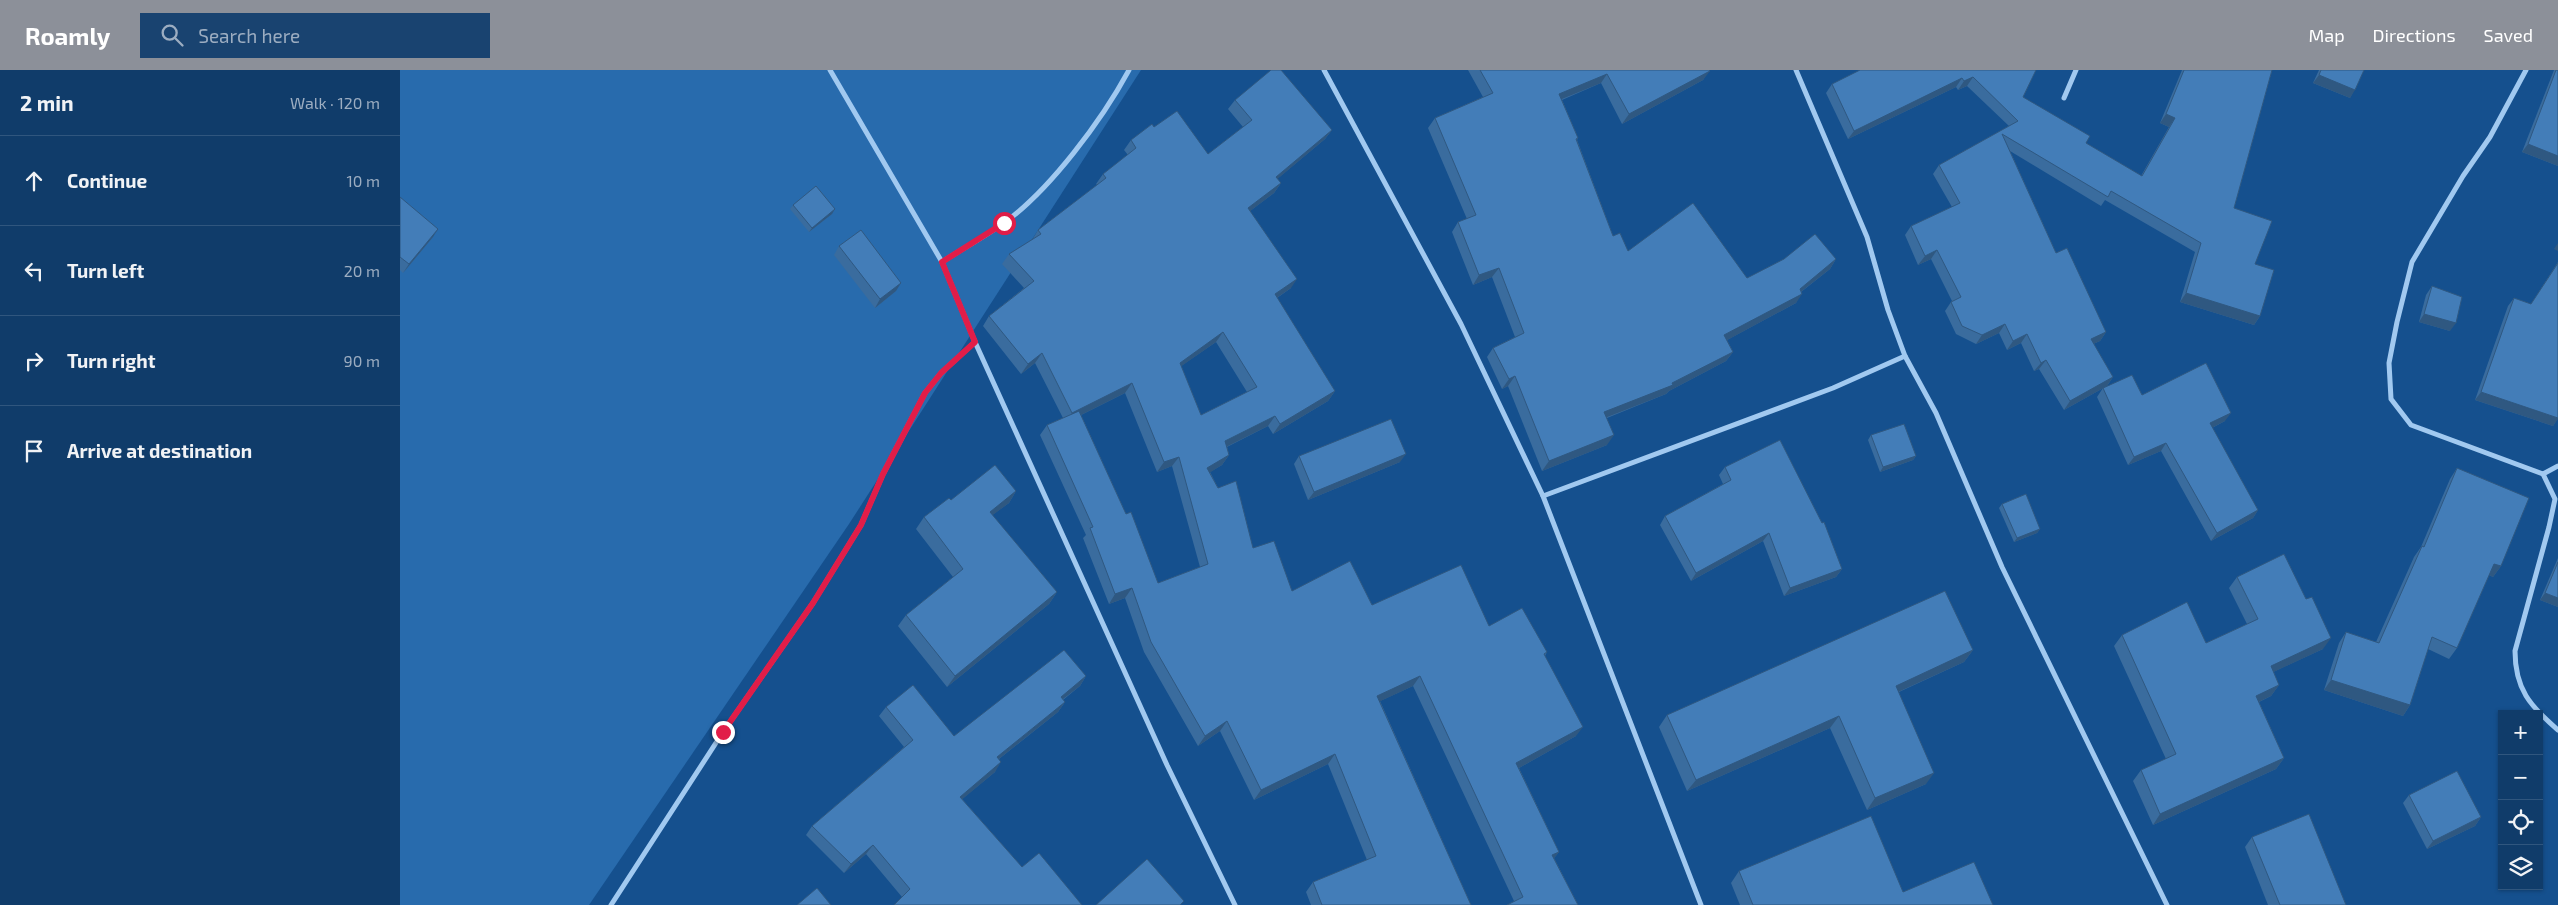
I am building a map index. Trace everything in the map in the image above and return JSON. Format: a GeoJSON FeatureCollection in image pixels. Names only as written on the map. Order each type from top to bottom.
{"type":"FeatureCollection","features":[{"type":"Feature","properties":{"kind":"street"},"geometry":{"type":"LineString","coordinates":[[830,70],[942,262],[975,342],[1166,766],[1235,905]]}},
{"type":"Feature","properties":{"kind":"street"},"geometry":{"type":"LineString","coordinates":[[942,262],[1004,223],[1041,191],[1094,126],[1130,70]]}},
{"type":"Feature","properties":{"kind":"street"},"geometry":{"type":"LineString","coordinates":[[1324,70],[1461,324],[1543,496],[1701,905]]}},
{"type":"Feature","properties":{"kind":"street"},"geometry":{"type":"LineString","coordinates":[[1796,70],[1867,237],[1888,310],[1904,356],[1936,413],[2002,567],[2167,905]]}},
{"type":"Feature","properties":{"kind":"street"},"geometry":{"type":"LineString","coordinates":[[2064,98],[2076,70]]}},
{"type":"Feature","properties":{"kind":"street"},"geometry":{"type":"LineString","coordinates":[[2526,70],[2490,137],[2412,262],[2389,363],[2391,399],[2411,425],[2543,474],[2555,499],[2550,527],[2516,651],[2515,672],[2526,698],[2558,730]]}},
{"type":"Feature","properties":{"kind":"street"},"geometry":{"type":"LineString","coordinates":[[611,905],[723,732],[813,603],[861,525],[883,474],[925,393],[941,373],[975,342]]}},
{"type":"Feature","properties":{"kind":"street"},"geometry":{"type":"LineString","coordinates":[[1543,496],[1833,388],[1904,356]]}},
{"type":"Feature","properties":{"kind":"street"},"geometry":{"type":"LineString","coordinates":[[2543,474],[2558,466]]}},
{"type":"Feature","properties":{"kind":"shaded area"},"geometry":{"type":"Polygon","coordinates":[[[400,70],[1141,70],[849,524],[589,905],[400,905],[400,70]]]}},
{"type":"Feature","properties":{"kind":"building"},"geometry":{"type":"Polygon","coordinates":[[[1271,70],[1281,70],[1332,130],[1276,177],[1281,183],[1248,208],[1297,279],[1275,294],[1335,391],[1280,424],[1275,416],[1225,441],[1229,455],[1207,468],[1218,488],[1236,481],[1253,548],[1274,541],[1292,591],[1350,561],[1372,605],[1461,565],[1489,626],[1522,608],[1547,652],[1544,654],[1583,727],[1516,763],[1559,852],[1552,855],[1578,905],[1507,905],[1523,897],[1420,676],[1377,696],[1471,905],[1322,905],[1313,882],[1376,856],[1335,754],[1261,790],[1227,721],[1205,736],[1151,642],[1132,588],[1115,594],[1090,528],[1093,527],[1047,425],[1079,411],[1126,514],[1131,512],[1158,583],[1208,564],[1179,457],[1164,462],[1132,383],[1072,413],[1042,353],[1028,364],[989,316],[1034,281],[1009,254],[1041,234],[1038,230],[1106,178],[1103,174],[1136,148],[1131,140],[1152,124],[1154,127],[1177,111],[1208,154],[1252,120],[1235,100],[1271,70]],[[1223,332],[1180,363],[1201,415],[1257,387],[1223,332]]]}},
{"type":"Feature","properties":{"kind":"building"},"geometry":{"type":"Polygon","coordinates":[[[1480,70],[1709,70],[1629,114],[1607,74],[1559,94],[1578,138],[1576,139],[1613,236],[1620,233],[1628,251],[1693,203],[1747,278],[1784,259],[1815,234],[1836,259],[1800,289],[1802,294],[1724,335],[1733,352],[1672,383],[1673,385],[1604,412],[1614,435],[1549,461],[1515,376],[1509,379],[1493,348],[1524,333],[1499,268],[1479,275],[1458,222],[1476,215],[1435,118],[1493,93],[1480,70]]]}},
{"type":"Feature","properties":{"kind":"building"},"geometry":{"type":"Polygon","coordinates":[[[1860,70],[2036,70],[2023,97],[2090,136],[2086,143],[2142,176],[2175,118],[2166,114],[2184,70],[2272,70],[2234,208],[2272,221],[2255,264],[2274,270],[2260,316],[2186,293],[2201,243],[2111,191],[2108,197],[2002,134],[2056,253],[2067,248],[2106,332],[2091,339],[2113,377],[2070,401],[2046,360],[2041,363],[2027,334],[2013,341],[2005,324],[1982,335],[1962,326],[1951,302],[1961,297],[1937,250],[1925,256],[1911,226],[1960,203],[1939,165],[2018,121],[1973,77],[1964,81],[1962,78],[1854,131],[1832,84],[1860,70]]]}},
{"type":"Feature","properties":{"kind":"building"},"geometry":{"type":"Polygon","coordinates":[[[2321,70],[2364,70],[2355,90],[2319,75],[2321,70]]]}},
{"type":"Feature","properties":{"kind":"building"},"geometry":{"type":"Polygon","coordinates":[[[2556,70],[2558,70],[2558,156],[2528,144],[2556,70]]]}},
{"type":"Feature","properties":{"kind":"building"},"geometry":{"type":"Polygon","coordinates":[[[816,186],[835,209],[812,228],[793,205],[816,186]]]}},
{"type":"Feature","properties":{"kind":"building"},"geometry":{"type":"Polygon","coordinates":[[[400,197],[438,229],[409,264],[400,257],[400,197]]]}},
{"type":"Feature","properties":{"kind":"building"},"geometry":{"type":"Polygon","coordinates":[[[861,230],[901,283],[880,299],[839,246],[861,230]]]}},
{"type":"Feature","properties":{"kind":"building"},"geometry":{"type":"Polygon","coordinates":[[[2558,263],[2558,418],[2481,392],[2514,298],[2531,304],[2558,263]]]}},
{"type":"Feature","properties":{"kind":"building"},"geometry":{"type":"Polygon","coordinates":[[[2432,286],[2462,297],[2456,323],[2424,314],[2432,286]]]}},
{"type":"Feature","properties":{"kind":"building"},"geometry":{"type":"Polygon","coordinates":[[[2206,363],[2231,413],[2210,423],[2258,510],[2217,533],[2166,443],[2134,457],[2103,388],[2132,375],[2142,395],[2206,363]]]}},
{"type":"Feature","properties":{"kind":"building"},"geometry":{"type":"Polygon","coordinates":[[[1391,419],[1406,454],[1314,492],[1299,456],[1391,419]]]}},
{"type":"Feature","properties":{"kind":"building"},"geometry":{"type":"Polygon","coordinates":[[[1904,424],[1916,456],[1883,467],[1871,435],[1904,424]]]}},
{"type":"Feature","properties":{"kind":"building"},"geometry":{"type":"Polygon","coordinates":[[[1780,440],[1822,523],[1824,522],[1842,569],[1790,588],[1769,533],[1696,573],[1665,516],[1731,480],[1725,467],[1780,440]]]}},
{"type":"Feature","properties":{"kind":"building"},"geometry":{"type":"Polygon","coordinates":[[[995,465],[1016,491],[990,512],[1057,592],[955,676],[906,615],[963,569],[924,517],[949,498],[951,500],[995,465]]]}},
{"type":"Feature","properties":{"kind":"building"},"geometry":{"type":"Polygon","coordinates":[[[2457,468],[2529,498],[2501,566],[2494,564],[2457,648],[2432,637],[2410,705],[2331,680],[2346,632],[2379,643],[2422,546],[2424,547],[2457,468]]]}},
{"type":"Feature","properties":{"kind":"building"},"geometry":{"type":"Polygon","coordinates":[[[2026,494],[2040,529],[2017,538],[2002,504],[2026,494]]]}},
{"type":"Feature","properties":{"kind":"building"},"geometry":{"type":"Polygon","coordinates":[[[2284,554],[2306,599],[2312,597],[2331,638],[2271,666],[2279,685],[2256,696],[2284,758],[2160,814],[2141,770],[2176,754],[2122,635],[2187,602],[2206,643],[2258,619],[2237,577],[2284,554]]]}},
{"type":"Feature","properties":{"kind":"building"},"geometry":{"type":"Polygon","coordinates":[[[2558,562],[2558,598],[2545,593],[2558,562]]]}},
{"type":"Feature","properties":{"kind":"building"},"geometry":{"type":"Polygon","coordinates":[[[1945,591],[1973,650],[1896,686],[1934,773],[1875,798],[1839,716],[1696,780],[1667,715],[1945,591]]]}},
{"type":"Feature","properties":{"kind":"building"},"geometry":{"type":"Polygon","coordinates":[[[1064,650],[1086,676],[1061,697],[1065,702],[997,757],[1001,762],[960,797],[1022,867],[1039,853],[1082,905],[894,905],[910,889],[873,845],[851,864],[812,826],[913,740],[886,707],[913,685],[954,736],[1064,650]]]}},
{"type":"Feature","properties":{"kind":"building"},"geometry":{"type":"Polygon","coordinates":[[[2457,771],[2481,817],[2433,841],[2409,795],[2457,771]]]}},
{"type":"Feature","properties":{"kind":"building"},"geometry":{"type":"Polygon","coordinates":[[[2309,814],[2346,905],[2280,905],[2252,837],[2309,814]]]}},
{"type":"Feature","properties":{"kind":"building"},"geometry":{"type":"Polygon","coordinates":[[[1871,816],[1903,892],[1974,862],[1993,905],[1753,905],[1739,871],[1871,816]]]}},
{"type":"Feature","properties":{"kind":"building"},"geometry":{"type":"Polygon","coordinates":[[[1147,859],[1184,901],[1180,905],[1096,905],[1147,859]]]}},
{"type":"Feature","properties":{"kind":"building"},"geometry":{"type":"Polygon","coordinates":[[[817,888],[831,905],[797,905],[817,888]]]}},
{"type":"Feature","properties":{"kind":"route"},"geometry":{"type":"LineString","coordinates":[[723,732],[813,603],[861,525],[883,474],[925,393],[941,373],[975,342],[942,262],[1004,223]]}}]}
